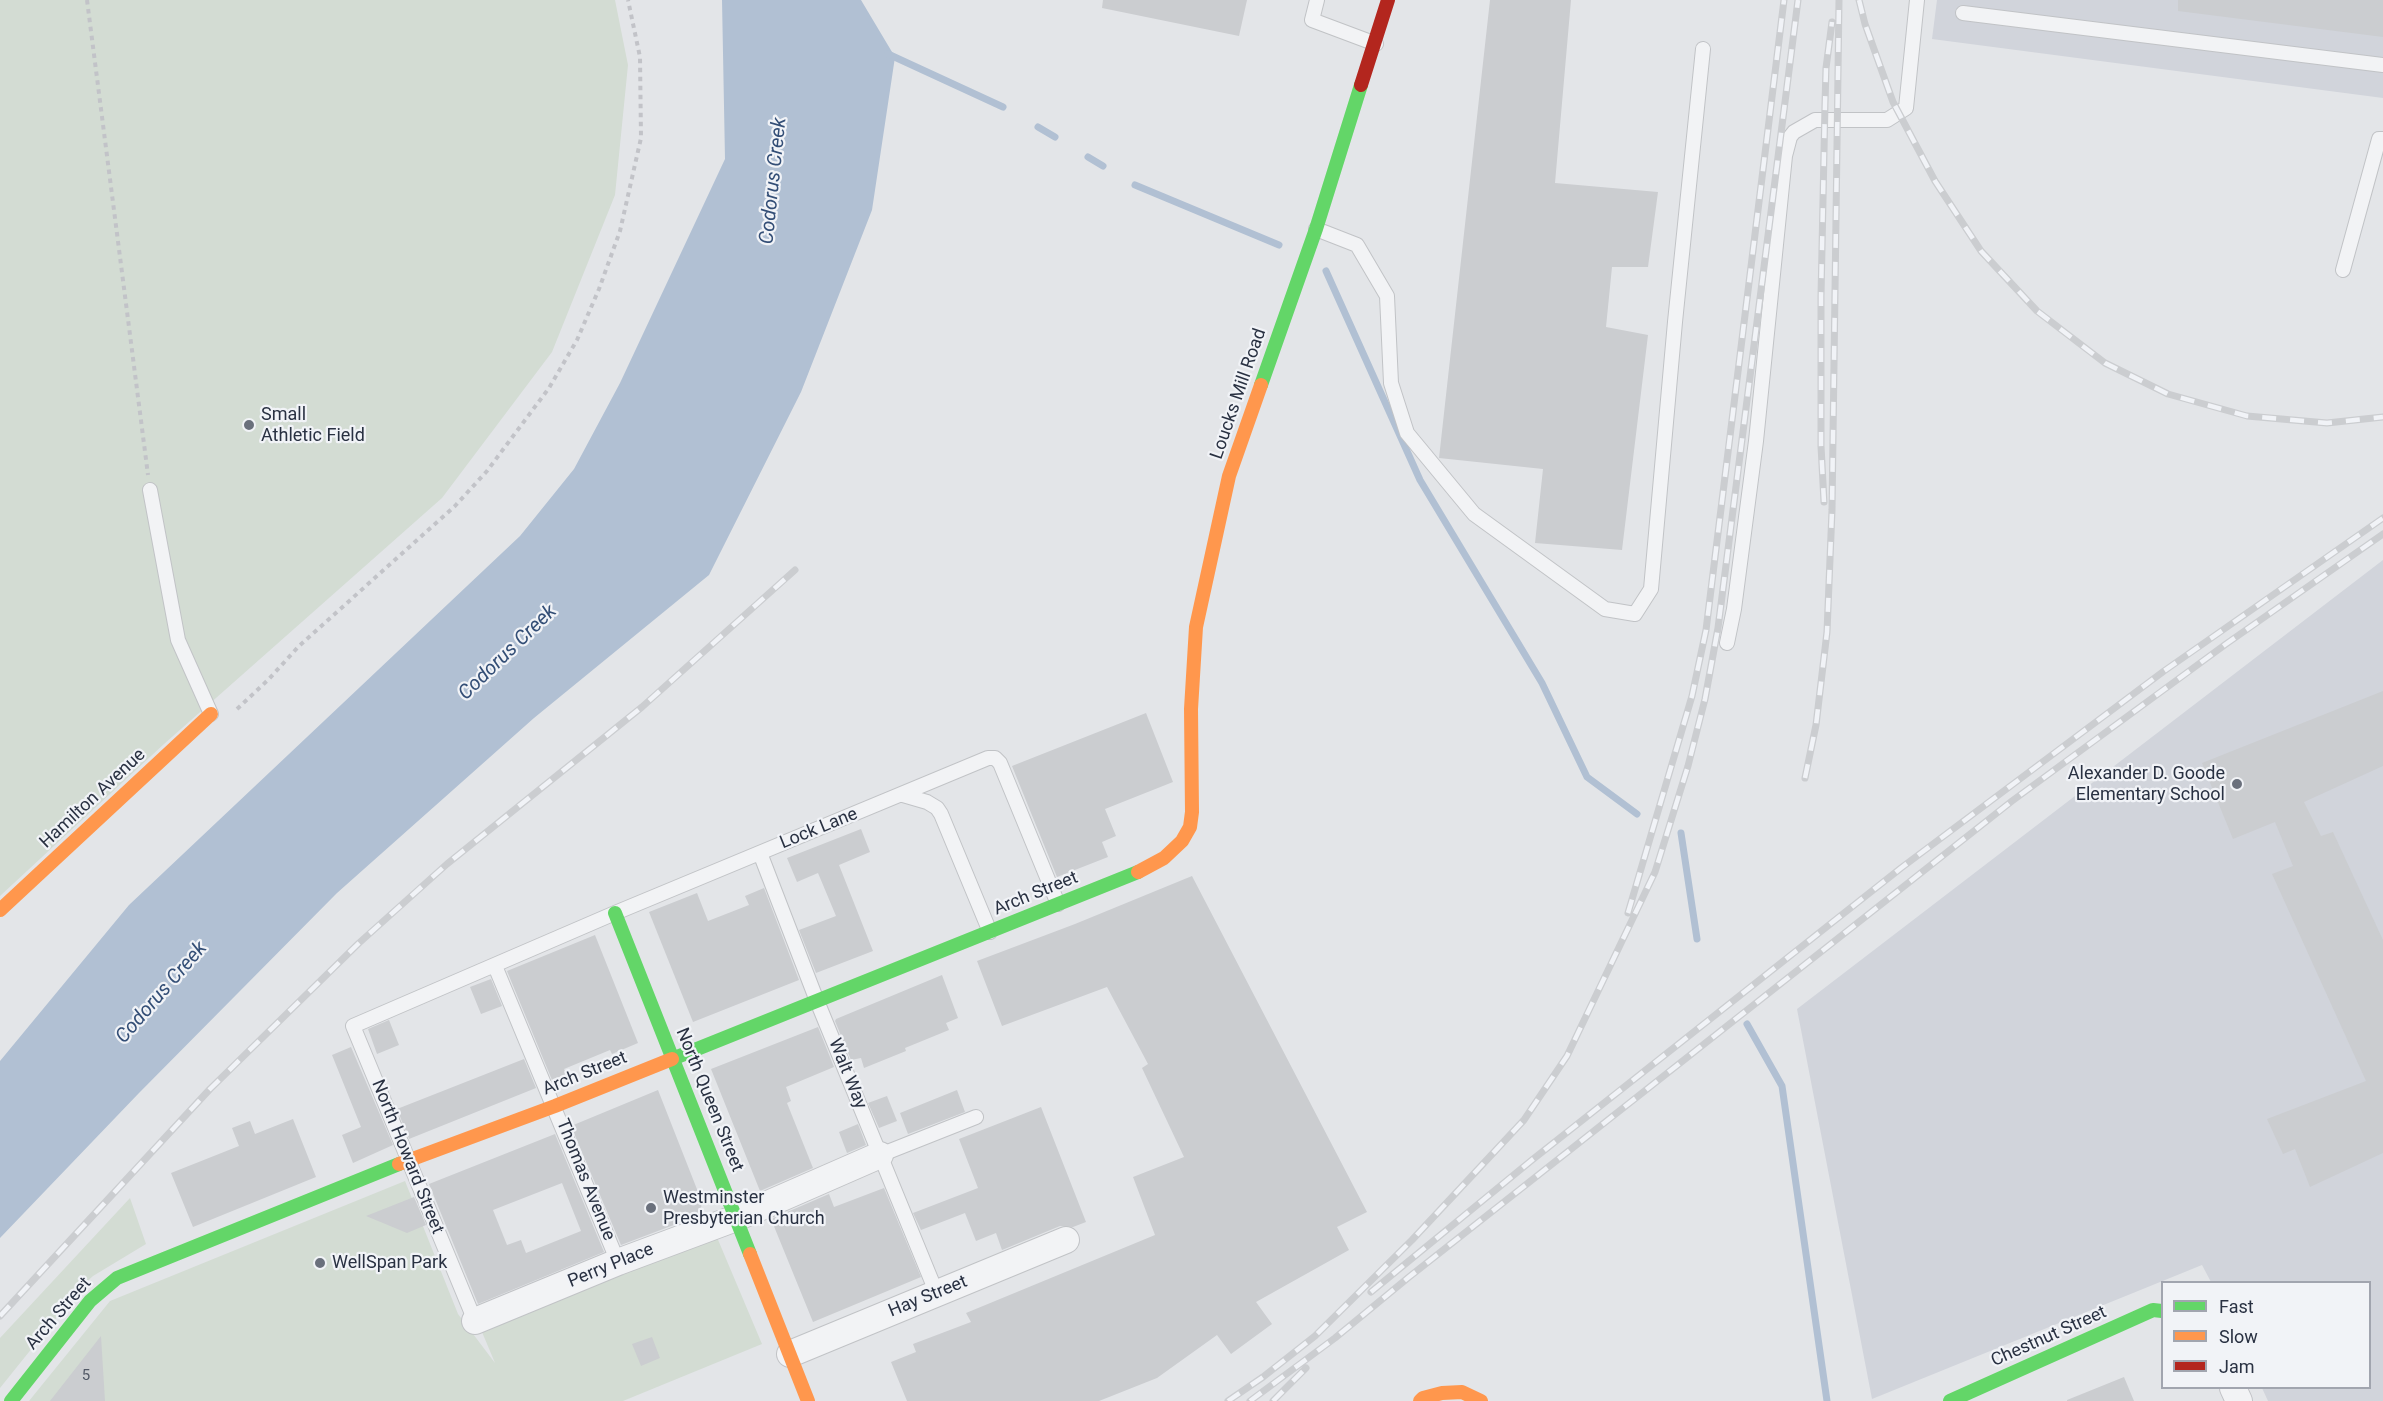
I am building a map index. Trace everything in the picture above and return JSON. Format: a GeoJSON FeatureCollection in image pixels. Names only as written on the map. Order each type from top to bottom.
{"type":"FeatureCollection","features":[{"type":"Feature","properties":{"kind":"street","name":"Loucks Mill Road"},"geometry":{"type":"LineString","coordinates":[[1192,812],[1191,709],[1196,639],[1210,557],[1229,476],[1316,229],[1388,0]]}},
{"type":"Feature","properties":{"kind":"street","name":"Hamilton Avenue"},"geometry":{"type":"LineString","coordinates":[[0,910],[211,714]]}},
{"type":"Feature","properties":{"kind":"street","name":"Arch Street"},"geometry":{"type":"LineString","coordinates":[[10,1401],[90,1301],[117,1278],[407,1161],[555,1106],[1135,873],[1164,858],[1182,842],[1190,827],[1192,812]]}},
{"type":"Feature","properties":{"kind":"street","name":"North Queen Street"},"geometry":{"type":"LineString","coordinates":[[615,913],[808,1401]]}},
{"type":"Feature","properties":{"kind":"street","name":"Perry Place"},"geometry":{"type":"LineString","coordinates":[[475,1321],[618,1262],[736,1218],[880,1155]]}},
{"type":"Feature","properties":{"kind":"street","name":"Hay Street"},"geometry":{"type":"LineString","coordinates":[[789,1354],[1066,1240]]}},
{"type":"Feature","properties":{"kind":"street","name":"Chestnut Street"},"geometry":{"type":"LineString","coordinates":[[1950,1401],[2153,1310],[2161,1311]]}},
{"type":"Feature","properties":{"kind":"street"},"geometry":{"type":"LineString","coordinates":[[1420,1401],[1442,1393],[1462,1392],[1481,1401]]}},
{"type":"Feature","properties":{"kind":"lane"},"geometry":{"type":"LineString","coordinates":[[1317,0],[1312,20],[1376,44]]}},
{"type":"Feature","properties":{"kind":"lane"},"geometry":{"type":"LineString","coordinates":[[1727,643],[1756,441],[1787,147],[1794,132],[1815,120],[1887,120],[1906,108],[1917,0]]}},
{"type":"Feature","properties":{"kind":"lane"},"geometry":{"type":"LineString","coordinates":[[1963,13],[2383,65]]}},
{"type":"Feature","properties":{"kind":"lane"},"geometry":{"type":"LineString","coordinates":[[1316,229],[1357,245],[1387,296],[1392,382],[1407,433],[1474,514],[1605,609],[1635,614],[1652,589],[1675,322],[1703,49]]}},
{"type":"Feature","properties":{"kind":"lane"},"geometry":{"type":"LineString","coordinates":[[2343,270],[2379,139],[2383,139]]}},
{"type":"Feature","properties":{"kind":"lane"},"geometry":{"type":"LineString","coordinates":[[150,490],[178,640],[211,714]]}},
{"type":"Feature","properties":{"kind":"lane","name":"Lock Lane"},"geometry":{"type":"LineString","coordinates":[[353,1026],[615,913],[988,758],[995,758],[1000,763],[1058,904]]}},
{"type":"Feature","properties":{"kind":"lane"},"geometry":{"type":"LineString","coordinates":[[903,795],[927,802],[937,808],[941,814],[990,932]]}},
{"type":"Feature","properties":{"kind":"lane","name":"Walt Way"},"geometry":{"type":"LineString","coordinates":[[760,853],[817,1001],[937,1294]]}},
{"type":"Feature","properties":{"kind":"lane","name":"Thomas Avenue"},"geometry":{"type":"LineString","coordinates":[[495,966],[618,1262]]}},
{"type":"Feature","properties":{"kind":"lane","name":"North Howard Street"},"geometry":{"type":"LineString","coordinates":[[353,1026],[475,1321]]}},
{"type":"Feature","properties":{"kind":"lane"},"geometry":{"type":"LineString","coordinates":[[880,1155],[976,1117]]}},
{"type":"Feature","properties":{"kind":"path"},"geometry":{"type":"LineString","coordinates":[[87,0],[150,490]]}},
{"type":"Feature","properties":{"kind":"path"},"geometry":{"type":"LineString","coordinates":[[455,506],[495,462],[549,388],[577,340],[599,290],[616,241],[635,173],[641,138],[640,57],[628,0]]}},
{"type":"Feature","properties":{"kind":"shaded area","name":"Small Athletic Field"},"geometry":{"type":"Polygon","coordinates":[[[0,0],[615,0],[628,65],[615,195],[552,352],[442,498],[164,744],[0,896],[0,0]]]}},
{"type":"Feature","properties":{"kind":"shaded area"},"geometry":{"type":"Polygon","coordinates":[[[1937,0],[2383,0],[2383,98],[1932,39],[1937,0]]]}},
{"type":"Feature","properties":{"kind":"shaded area","name":"Alexander D. Goode Elementary School"},"geometry":{"type":"Polygon","coordinates":[[[2383,560],[2383,1401],[2268,1401],[2262,1389],[2371,1389],[2371,1281],[2210,1281],[2202,1265],[1872,1399],[1797,1009],[2383,560]]]}},
{"type":"Feature","properties":{"kind":"shaded area","name":"WellSpan Park"},"geometry":{"type":"Polygon","coordinates":[[[405,1181],[458,1314],[495,1363],[482,1332],[716,1235],[762,1344],[623,1401],[29,1401],[110,1301],[405,1181]]]}},
{"type":"Feature","properties":{"kind":"shaded area"},"geometry":{"type":"Polygon","coordinates":[[[130,1198],[146,1244],[93,1276],[82,1286],[0,1388],[0,1338],[130,1198]]]}},
{"type":"Feature","properties":{"kind":"water","name":"Codorus Creek"},"geometry":{"type":"Polygon","coordinates":[[[722,0],[861,0],[895,57],[872,210],[801,392],[709,575],[534,718],[337,893],[139,1093],[0,1238],[0,1061],[129,905],[520,536],[574,469],[620,383],[725,159],[722,0]]]}},
{"type":"Feature","properties":{"kind":"building"},"geometry":{"type":"Polygon","coordinates":[[[1103,0],[1247,0],[1239,36],[1102,8],[1103,0]]]}},
{"type":"Feature","properties":{"kind":"building"},"geometry":{"type":"Polygon","coordinates":[[[1490,0],[1571,0],[1555,183],[1658,192],[1648,267],[1612,267],[1606,327],[1648,335],[1622,550],[1535,543],[1543,469],[1439,458],[1490,0]]]}},
{"type":"Feature","properties":{"kind":"building"},"geometry":{"type":"Polygon","coordinates":[[[2178,0],[2383,0],[2383,37],[2178,11],[2178,0]]]}},
{"type":"Feature","properties":{"kind":"building"},"geometry":{"type":"Polygon","coordinates":[[[2383,691],[2383,766],[2304,802],[2321,836],[2333,832],[2383,940],[2383,1153],[2310,1187],[2295,1149],[2283,1154],[2267,1119],[2366,1081],[2272,874],[2293,866],[2275,822],[2233,839],[2202,763],[2383,691]]]}},
{"type":"Feature","properties":{"kind":"building"},"geometry":{"type":"Polygon","coordinates":[[[1146,713],[1173,782],[1105,809],[1116,836],[1102,842],[1108,857],[1057,877],[1012,766],[1146,713]]]}},
{"type":"Feature","properties":{"kind":"building"},"geometry":{"type":"Polygon","coordinates":[[[861,829],[870,852],[839,865],[873,951],[816,973],[799,930],[836,916],[818,873],[797,882],[787,858],[861,829]]]}},
{"type":"Feature","properties":{"kind":"building"},"geometry":{"type":"Polygon","coordinates":[[[1192,876],[1367,1212],[1337,1227],[1349,1250],[1256,1302],[1272,1324],[1231,1354],[1217,1335],[1157,1378],[1099,1401],[907,1401],[891,1362],[916,1352],[913,1344],[971,1322],[966,1313],[1155,1235],[1133,1177],[1184,1157],[1142,1068],[1148,1064],[1107,987],[1002,1026],[977,961],[1192,876]]]}},
{"type":"Feature","properties":{"kind":"building"},"geometry":{"type":"Polygon","coordinates":[[[764,888],[799,980],[693,1022],[649,912],[697,893],[708,921],[749,905],[745,896],[764,888]]]}},
{"type":"Feature","properties":{"kind":"building"},"geometry":{"type":"Polygon","coordinates":[[[595,935],[638,1043],[612,1054],[610,1050],[564,1069],[567,1074],[552,1080],[507,971],[595,935]]]}},
{"type":"Feature","properties":{"kind":"building"},"geometry":{"type":"Polygon","coordinates":[[[942,975],[958,1018],[946,1023],[949,1030],[864,1068],[861,1058],[851,1060],[836,1019],[942,975]]]}},
{"type":"Feature","properties":{"kind":"building"},"geometry":{"type":"Polygon","coordinates":[[[491,979],[502,1006],[481,1014],[470,987],[491,979]]]}},
{"type":"Feature","properties":{"kind":"building"},"geometry":{"type":"Polygon","coordinates":[[[389,1020],[399,1045],[377,1054],[368,1029],[389,1020]]]}},
{"type":"Feature","properties":{"kind":"building"},"geometry":{"type":"Polygon","coordinates":[[[818,1027],[834,1067],[786,1087],[791,1101],[787,1103],[813,1168],[760,1191],[711,1069],[818,1027]]]}},
{"type":"Feature","properties":{"kind":"building"},"geometry":{"type":"Polygon","coordinates":[[[351,1047],[393,1145],[353,1163],[342,1135],[361,1127],[332,1055],[351,1047]]]}},
{"type":"Feature","properties":{"kind":"building"},"geometry":{"type":"Polygon","coordinates":[[[524,1059],[536,1088],[409,1139],[397,1109],[524,1059]]]}},
{"type":"Feature","properties":{"kind":"building"},"geometry":{"type":"Polygon","coordinates":[[[658,1090],[702,1202],[700,1215],[621,1245],[571,1126],[658,1090]]]}},
{"type":"Feature","properties":{"kind":"building"},"geometry":{"type":"Polygon","coordinates":[[[957,1090],[965,1112],[908,1134],[900,1113],[957,1090]]]}},
{"type":"Feature","properties":{"kind":"building"},"geometry":{"type":"Polygon","coordinates":[[[887,1096],[897,1121],[879,1128],[868,1103],[887,1096]]]}},
{"type":"Feature","properties":{"kind":"building"},"geometry":{"type":"Polygon","coordinates":[[[1041,1107],[1086,1222],[1073,1227],[1060,1226],[1002,1250],[996,1233],[976,1241],[965,1213],[921,1230],[913,1213],[978,1188],[959,1139],[1041,1107]]]}},
{"type":"Feature","properties":{"kind":"building"},"geometry":{"type":"Polygon","coordinates":[[[293,1119],[316,1177],[193,1227],[171,1173],[239,1146],[232,1128],[250,1121],[255,1134],[293,1119]]]}},
{"type":"Feature","properties":{"kind":"building"},"geometry":{"type":"Polygon","coordinates":[[[858,1124],[866,1145],[847,1153],[839,1132],[858,1124]]]}},
{"type":"Feature","properties":{"kind":"building"},"geometry":{"type":"Polygon","coordinates":[[[555,1134],[604,1252],[478,1304],[429,1184],[555,1134]],[[562,1183],[493,1210],[507,1245],[521,1240],[526,1253],[581,1231],[562,1183]]]}},
{"type":"Feature","properties":{"kind":"building"},"geometry":{"type":"Polygon","coordinates":[[[884,1188],[921,1277],[813,1322],[771,1219],[829,1194],[834,1207],[884,1188]]]}},
{"type":"Feature","properties":{"kind":"building"},"geometry":{"type":"Polygon","coordinates":[[[414,1197],[426,1225],[407,1233],[366,1216],[414,1197]]]}},
{"type":"Feature","properties":{"kind":"building"},"geometry":{"type":"Polygon","coordinates":[[[101,1336],[105,1401],[50,1401],[101,1336]]]}},
{"type":"Feature","properties":{"kind":"building"},"geometry":{"type":"Polygon","coordinates":[[[652,1337],[660,1358],[641,1366],[632,1344],[652,1337]]]}},
{"type":"Feature","properties":{"kind":"building"},"geometry":{"type":"Polygon","coordinates":[[[2124,1377],[2134,1401],[2067,1401],[2067,1400],[2124,1377]]]}},
{"type":"Feature","properties":{"kind":"waterway"},"geometry":{"type":"LineString","coordinates":[[888,54],[1003,107]]}},
{"type":"Feature","properties":{"kind":"waterway"},"geometry":{"type":"LineString","coordinates":[[1038,127],[1055,137]]}},
{"type":"Feature","properties":{"kind":"waterway"},"geometry":{"type":"LineString","coordinates":[[1088,157],[1103,166]]}},
{"type":"Feature","properties":{"kind":"waterway"},"geometry":{"type":"LineString","coordinates":[[1135,185],[1279,245]]}},
{"type":"Feature","properties":{"kind":"waterway"},"geometry":{"type":"LineString","coordinates":[[1326,271],[1420,480],[1542,683],[1587,777],[1637,814]]}},
{"type":"Feature","properties":{"kind":"waterway"},"geometry":{"type":"LineString","coordinates":[[1681,833],[1697,939]]}},
{"type":"Feature","properties":{"kind":"waterway"},"geometry":{"type":"LineString","coordinates":[[1747,1024],[1782,1086],[1827,1401]]}},
{"type":"Feature","properties":{"kind":"railway"},"geometry":{"type":"LineString","coordinates":[[1628,913],[1692,696],[1706,630],[1784,0]]}},
{"type":"Feature","properties":{"kind":"railway"},"geometry":{"type":"LineString","coordinates":[[1228,1401],[1315,1336],[1412,1240],[1524,1120],[1567,1056],[1655,872],[1688,766],[1705,699],[1718,628],[1798,0]]}},
{"type":"Feature","properties":{"kind":"railway"},"geometry":{"type":"LineString","coordinates":[[1805,778],[1816,725],[1827,632],[1832,510],[1839,0]]}},
{"type":"Feature","properties":{"kind":"railway"},"geometry":{"type":"LineString","coordinates":[[1859,0],[1865,24],[1893,102],[1935,181],[1981,251],[2037,311],[2105,363],[2168,394],[2247,416],[2327,423],[2383,417]]}},
{"type":"Feature","properties":{"kind":"railway"},"geometry":{"type":"LineString","coordinates":[[1824,502],[1821,446],[1821,296],[1826,68],[1832,22]]}},
{"type":"Feature","properties":{"kind":"railway"},"geometry":{"type":"LineString","coordinates":[[1371,1292],[1532,1160],[1901,868],[2164,671],[2383,518]]}},
{"type":"Feature","properties":{"kind":"railway"},"geometry":{"type":"LineString","coordinates":[[1250,1401],[1335,1338],[1409,1277],[2012,801],[2226,644],[2383,534]]}},
{"type":"Feature","properties":{"kind":"railway"},"geometry":{"type":"LineString","coordinates":[[0,1316],[210,1089],[359,943],[447,864],[642,707],[795,570]]}},
{"type":"Feature","properties":{"kind":"railway"},"geometry":{"type":"LineString","coordinates":[[1273,1401],[1306,1368]]}},
{"type":"Feature","properties":{"kind":"traffic: fast"},"geometry":{"type":"LineString","coordinates":[[1261,385],[1316,229],[1361,85]]}},
{"type":"Feature","properties":{"kind":"traffic: fast"},"geometry":{"type":"LineString","coordinates":[[672,1059],[1138,872]]}},
{"type":"Feature","properties":{"kind":"traffic: fast"},"geometry":{"type":"LineString","coordinates":[[615,913],[750,1254]]}},
{"type":"Feature","properties":{"kind":"traffic: fast"},"geometry":{"type":"LineString","coordinates":[[11,1401],[90,1301],[117,1278],[399,1164]]}},
{"type":"Feature","properties":{"kind":"traffic: fast"},"geometry":{"type":"LineString","coordinates":[[1950,1401],[2153,1310],[2161,1311]]}},
{"type":"Feature","properties":{"kind":"traffic: slow"},"geometry":{"type":"LineString","coordinates":[[1138,872],[1164,858],[1182,841],[1190,827],[1192,812],[1191,709],[1196,627],[1229,476],[1261,385]]}},
{"type":"Feature","properties":{"kind":"traffic: slow"},"geometry":{"type":"LineString","coordinates":[[0,910],[211,714]]}},
{"type":"Feature","properties":{"kind":"traffic: slow"},"geometry":{"type":"LineString","coordinates":[[399,1164],[555,1106],[672,1059]]}},
{"type":"Feature","properties":{"kind":"traffic: slow"},"geometry":{"type":"LineString","coordinates":[[750,1254],[808,1401]]}},
{"type":"Feature","properties":{"kind":"traffic: slow"},"geometry":{"type":"LineString","coordinates":[[1420,1401],[1442,1393],[1462,1392],[1481,1401]]}},
{"type":"Feature","properties":{"kind":"traffic: jam"},"geometry":{"type":"LineString","coordinates":[[1361,85],[1388,0]]}},
{"type":"Feature","properties":{"kind":"place","name":"Small Athletic Field"},"geometry":{"type":"Point","coordinates":[249,425]}},
{"type":"Feature","properties":{"kind":"place","name":"Alexander D. Goode Elementary School"},"geometry":{"type":"Point","coordinates":[2237,784]}},
{"type":"Feature","properties":{"kind":"place","name":"Westminster Presbyterian Church"},"geometry":{"type":"Point","coordinates":[651,1208]}},
{"type":"Feature","properties":{"kind":"place","name":"WellSpan Park"},"geometry":{"type":"Point","coordinates":[320,1263]}}]}
